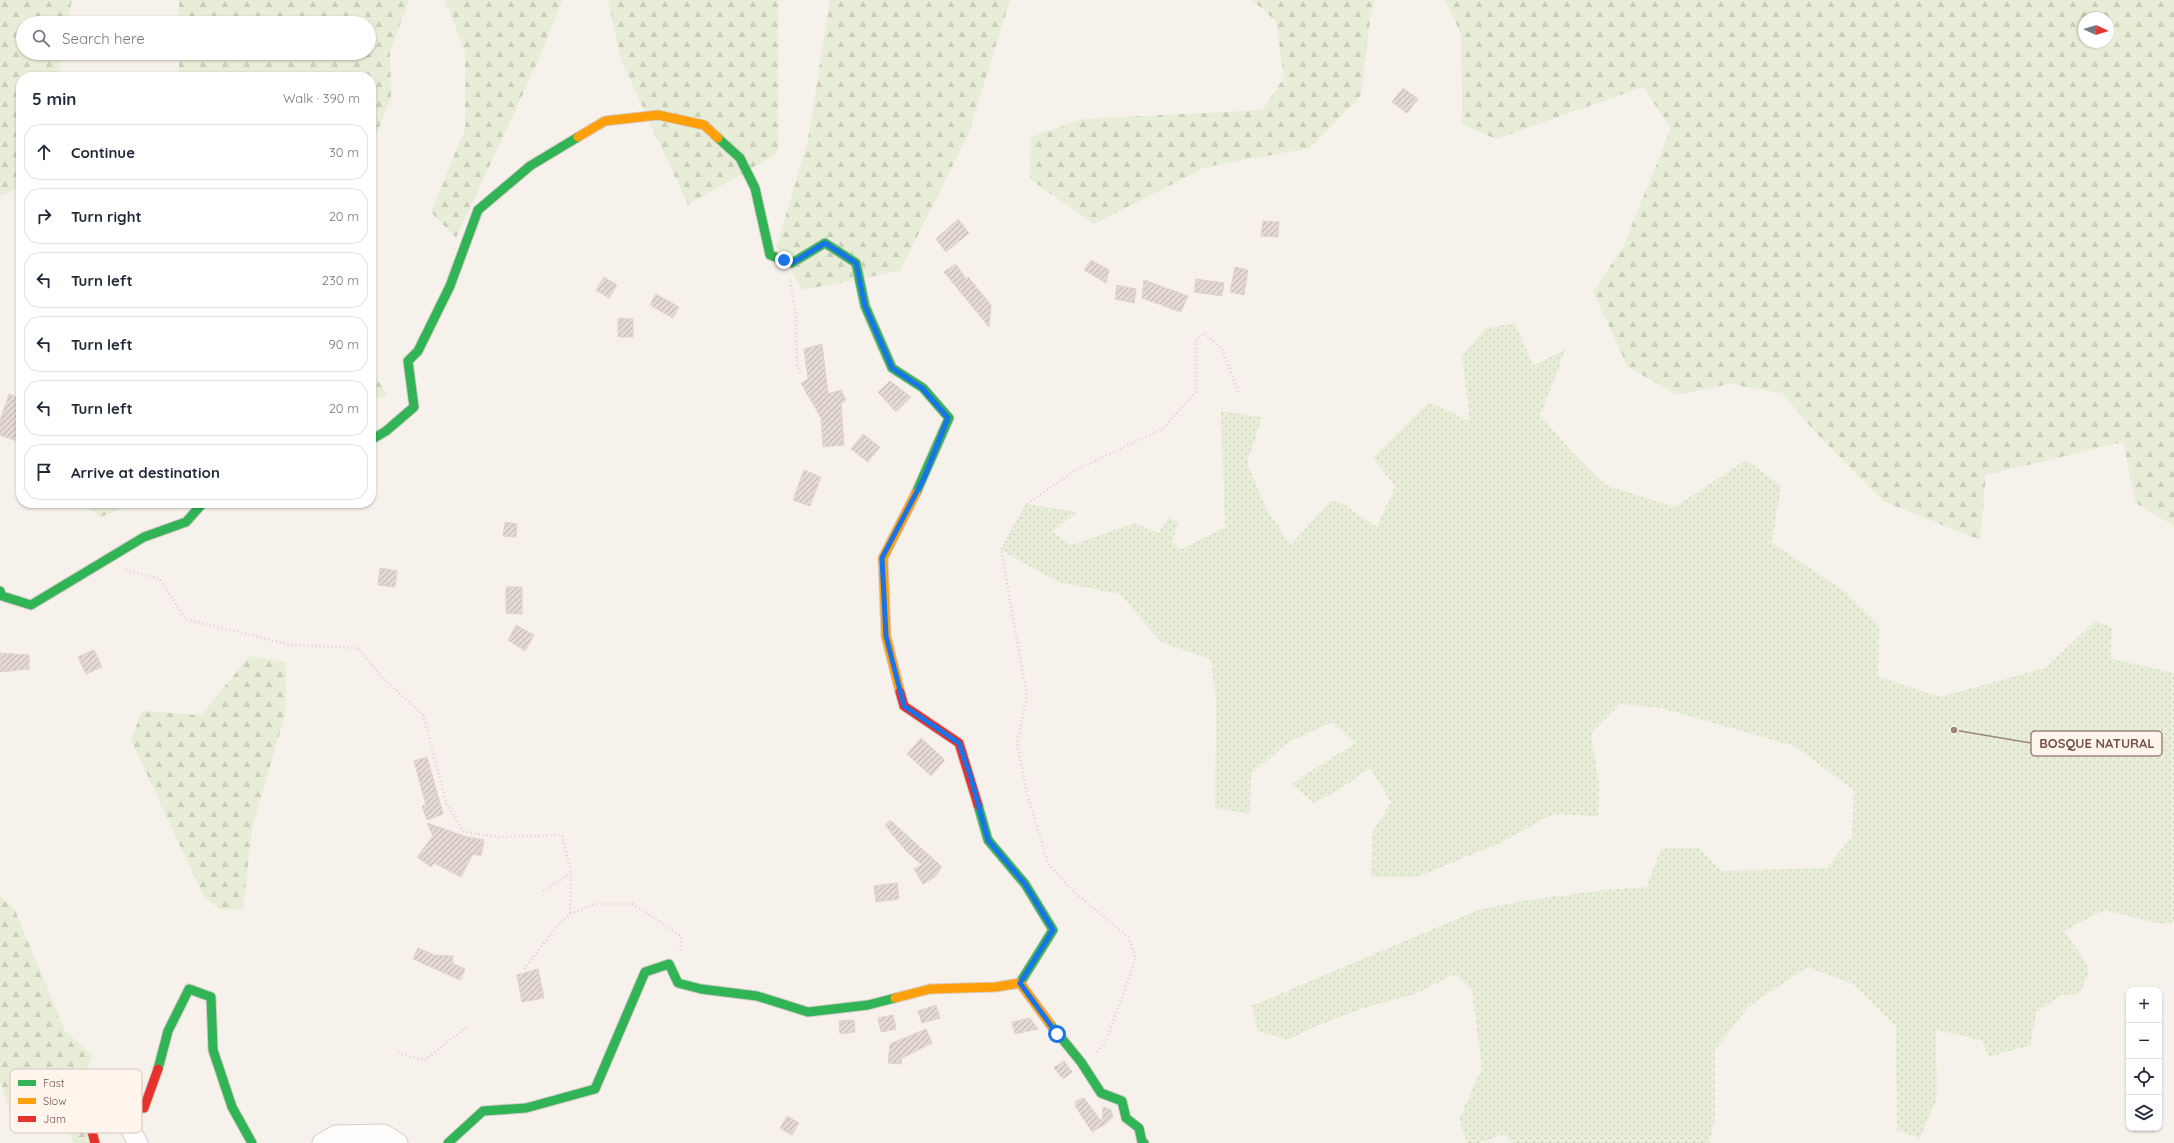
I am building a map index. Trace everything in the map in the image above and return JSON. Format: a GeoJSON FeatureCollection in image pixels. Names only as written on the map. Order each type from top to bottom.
{"type":"FeatureCollection","features":[{"type":"Feature","properties":{"kind":"street"},"geometry":{"type":"LineString","coordinates":[[376,437],[386,431],[414,407],[408,361],[418,351],[450,286],[478,210],[530,166],[605,121],[658,115],[704,125],[740,158],[755,188],[770,255],[792,263],[825,243],[856,263],[865,306],[892,368],[922,388],[948,418],[924,478],[882,558],[886,636],[904,706],[959,743],[971,778],[988,840],[1025,884],[1053,930],[1020,983],[996,987],[930,988],[868,1006],[808,1012],[757,996],[701,989],[678,983],[669,964],[644,972],[595,1089],[526,1108],[483,1111],[448,1143]]}},
{"type":"Feature","properties":{"kind":"street"},"geometry":{"type":"LineString","coordinates":[[0,591],[2,596],[32,604],[82,576],[105,559],[144,537],[186,522],[199,508]]}},
{"type":"Feature","properties":{"kind":"street"},"geometry":{"type":"LineString","coordinates":[[1020,983],[1057,1034],[1081,1062],[1101,1093],[1122,1101],[1126,1118],[1139,1128],[1142,1142],[1144,1143]]}},
{"type":"Feature","properties":{"kind":"street"},"geometry":{"type":"LineString","coordinates":[[142,1108],[144,1108],[155,1082],[168,1031],[189,990],[212,997],[212,1050],[232,1107],[252,1143]]}},
{"type":"Feature","properties":{"kind":"street"},"geometry":{"type":"LineString","coordinates":[[92,1133],[95,1143]]}},
{"type":"Feature","properties":{"kind":"street"},"geometry":{"type":"LineString","coordinates":[[132,1133],[138,1143]]}},
{"type":"Feature","properties":{"kind":"street"},"geometry":{"type":"LineString","coordinates":[[322,1143],[336,1135],[384,1134],[398,1143]]}},
{"type":"Feature","properties":{"kind":"path"},"geometry":{"type":"LineString","coordinates":[[784,260],[796,317],[797,365],[801,376]]}},
{"type":"Feature","properties":{"kind":"path"},"geometry":{"type":"LineString","coordinates":[[1081,1062],[1093,1058],[1107,1038],[1136,958],[1128,938],[1074,892],[1049,865],[1027,794],[1017,743],[1027,696],[1001,550],[1027,504],[1074,471],[1162,429],[1196,392],[1196,340],[1204,333],[1222,349],[1239,394]]}},
{"type":"Feature","properties":{"kind":"path"},"geometry":{"type":"LineString","coordinates":[[125,570],[160,579],[185,619],[291,645],[358,648],[381,676],[423,715],[447,805],[464,832],[499,837],[562,834],[571,873],[570,914]]}},
{"type":"Feature","properties":{"kind":"path"},"geometry":{"type":"LineString","coordinates":[[543,891],[571,873]]}},
{"type":"Feature","properties":{"kind":"path"},"geometry":{"type":"LineString","coordinates":[[524,969],[558,925],[570,914],[595,904],[633,904],[681,936],[681,957]]}},
{"type":"Feature","properties":{"kind":"path"},"geometry":{"type":"LineString","coordinates":[[398,1053],[425,1060],[468,1026]]}},
{"type":"Feature","properties":{"kind":"green space"},"geometry":{"type":"Polygon","coordinates":[[[0,0],[72,0],[69,16],[16,16],[16,60],[61,60],[59,72],[16,72],[16,189],[0,196],[0,0]]]}},
{"type":"Feature","properties":{"kind":"green space"},"geometry":{"type":"Polygon","coordinates":[[[179,0],[409,0],[390,52],[391,97],[376,135],[376,72],[179,72],[179,60],[376,60],[376,16],[179,16],[179,0]]]}},
{"type":"Feature","properties":{"kind":"green space"},"geometry":{"type":"Polygon","coordinates":[[[445,0],[562,0],[539,59],[456,238],[431,212],[465,129],[465,52],[445,0]]]}},
{"type":"Feature","properties":{"kind":"green space"},"geometry":{"type":"Polygon","coordinates":[[[608,0],[778,0],[778,153],[688,205],[621,60],[608,0]]]}},
{"type":"Feature","properties":{"kind":"green space"},"geometry":{"type":"Polygon","coordinates":[[[830,0],[1010,0],[968,135],[900,271],[803,290],[777,246],[808,139],[830,0]]]}},
{"type":"Feature","properties":{"kind":"green space"},"geometry":{"type":"Polygon","coordinates":[[[1252,0],[1374,0],[1370,20],[1361,95],[1310,148],[1206,167],[1094,224],[1030,179],[1031,137],[1083,119],[1262,110],[1284,78],[1276,21],[1252,0]]]}},
{"type":"Feature","properties":{"kind":"green space"},"geometry":{"type":"Polygon","coordinates":[[[1445,0],[2174,0],[2174,526],[2136,503],[2123,442],[1986,475],[1980,540],[1883,501],[1816,433],[1782,393],[1730,384],[1677,395],[1628,367],[1593,292],[1623,247],[1671,128],[1643,87],[1496,139],[1462,124],[1461,34],[1445,0]]]}},
{"type":"Feature","properties":{"kind":"green space"},"geometry":{"type":"Polygon","coordinates":[[[1515,323],[1533,366],[1566,349],[1540,415],[1572,452],[1605,485],[1675,507],[1746,460],[1781,486],[1772,543],[1844,591],[1879,625],[1878,676],[1940,697],[2045,668],[2096,621],[2112,628],[2110,658],[2174,673],[2174,922],[2160,924],[2104,910],[2064,931],[2082,956],[2089,970],[2080,994],[2061,995],[2036,1012],[2031,1045],[1989,1057],[1982,1040],[1936,1030],[1937,1098],[1920,1138],[1897,1130],[1896,1026],[1853,984],[1807,967],[1748,1007],[1715,1050],[1715,1119],[1709,1143],[1513,1143],[1504,1134],[1480,1143],[1467,1143],[1459,1119],[1482,1068],[1472,990],[1456,974],[1415,994],[1366,1007],[1314,1027],[1287,1040],[1258,1031],[1252,1006],[1478,910],[1522,901],[1605,890],[1647,887],[1661,848],[1699,848],[1721,871],[1827,868],[1852,836],[1854,790],[1794,746],[1661,708],[1620,704],[1591,733],[1599,785],[1598,816],[1553,814],[1500,843],[1417,877],[1371,877],[1372,833],[1391,802],[1370,768],[1340,789],[1314,803],[1291,784],[1355,743],[1332,722],[1287,743],[1251,774],[1250,814],[1215,808],[1216,696],[1210,659],[1161,642],[1120,594],[1058,582],[1001,550],[1027,504],[1077,512],[1052,532],[1072,545],[1135,523],[1159,533],[1169,517],[1179,523],[1172,541],[1180,550],[1225,527],[1221,411],[1262,417],[1247,463],[1267,510],[1291,545],[1330,501],[1340,502],[1377,527],[1395,486],[1373,458],[1429,402],[1470,421],[1462,355],[1486,328],[1515,323]]]}},
{"type":"Feature","properties":{"kind":"green space"},"geometry":{"type":"Polygon","coordinates":[[[376,377],[387,395],[376,399],[376,377]]]}},
{"type":"Feature","properties":{"kind":"green space"},"geometry":{"type":"Polygon","coordinates":[[[87,508],[123,508],[100,517],[87,508]]]}},
{"type":"Feature","properties":{"kind":"green space"},"geometry":{"type":"Polygon","coordinates":[[[250,656],[286,662],[285,715],[252,828],[243,910],[219,909],[204,897],[131,740],[142,711],[201,715],[250,656]]]}},
{"type":"Feature","properties":{"kind":"green space"},"geometry":{"type":"Polygon","coordinates":[[[0,896],[15,910],[65,1031],[93,1055],[87,1069],[41,1069],[34,1067],[34,1069],[10,1069],[10,1112],[0,1081],[0,896]]]}},
{"type":"Feature","properties":{"kind":"green space"},"geometry":{"type":"Polygon","coordinates":[[[70,1133],[86,1133],[89,1143],[73,1143],[70,1133]]]}},
{"type":"Feature","properties":{"kind":"building"},"geometry":{"type":"Polygon","coordinates":[[[1403,88],[1418,99],[1407,113],[1392,102],[1403,88]]]}},
{"type":"Feature","properties":{"kind":"building"},"geometry":{"type":"Polygon","coordinates":[[[958,219],[969,233],[946,252],[936,239],[958,219]]]}},
{"type":"Feature","properties":{"kind":"building"},"geometry":{"type":"Polygon","coordinates":[[[1263,221],[1279,222],[1278,237],[1261,236],[1263,221]]]}},
{"type":"Feature","properties":{"kind":"building"},"geometry":{"type":"Polygon","coordinates":[[[1091,260],[1109,270],[1106,283],[1084,270],[1091,260]]]}},
{"type":"Feature","properties":{"kind":"building"},"geometry":{"type":"Polygon","coordinates":[[[956,264],[966,279],[968,277],[991,305],[989,327],[944,272],[956,264]]]}},
{"type":"Feature","properties":{"kind":"building"},"geometry":{"type":"Polygon","coordinates":[[[1235,267],[1248,270],[1244,295],[1230,292],[1235,267]]]}},
{"type":"Feature","properties":{"kind":"building"},"geometry":{"type":"Polygon","coordinates":[[[604,277],[617,285],[609,298],[596,290],[604,277]]]}},
{"type":"Feature","properties":{"kind":"building"},"geometry":{"type":"Polygon","coordinates":[[[1196,279],[1224,283],[1222,296],[1194,292],[1196,279]]]}},
{"type":"Feature","properties":{"kind":"building"},"geometry":{"type":"Polygon","coordinates":[[[1144,280],[1188,296],[1181,312],[1142,298],[1144,280]]]}},
{"type":"Feature","properties":{"kind":"building"},"geometry":{"type":"Polygon","coordinates":[[[1117,285],[1136,289],[1134,303],[1115,299],[1117,285]]]}},
{"type":"Feature","properties":{"kind":"building"},"geometry":{"type":"Polygon","coordinates":[[[656,294],[679,307],[673,318],[650,305],[656,294]]]}},
{"type":"Feature","properties":{"kind":"building"},"geometry":{"type":"Polygon","coordinates":[[[618,318],[633,319],[633,337],[618,337],[618,318]]]}},
{"type":"Feature","properties":{"kind":"building"},"geometry":{"type":"Polygon","coordinates":[[[822,344],[828,394],[841,390],[846,400],[841,404],[844,445],[823,447],[821,418],[801,383],[808,379],[804,349],[822,344]]]}},
{"type":"Feature","properties":{"kind":"building"},"geometry":{"type":"Polygon","coordinates":[[[890,381],[911,397],[896,412],[878,392],[890,381]]]}},
{"type":"Feature","properties":{"kind":"building"},"geometry":{"type":"Polygon","coordinates":[[[9,394],[16,397],[16,441],[0,435],[0,421],[9,394]]]}},
{"type":"Feature","properties":{"kind":"building"},"geometry":{"type":"Polygon","coordinates":[[[863,434],[880,447],[868,462],[851,449],[863,434]]]}},
{"type":"Feature","properties":{"kind":"building"},"geometry":{"type":"Polygon","coordinates":[[[804,470],[821,477],[810,506],[793,500],[804,470]]]}},
{"type":"Feature","properties":{"kind":"building"},"geometry":{"type":"Polygon","coordinates":[[[505,522],[517,524],[516,537],[503,536],[505,522]]]}},
{"type":"Feature","properties":{"kind":"building"},"geometry":{"type":"Polygon","coordinates":[[[380,568],[397,571],[395,587],[378,585],[380,568]]]}},
{"type":"Feature","properties":{"kind":"building"},"geometry":{"type":"Polygon","coordinates":[[[506,587],[522,587],[522,614],[506,613],[506,587]]]}},
{"type":"Feature","properties":{"kind":"building"},"geometry":{"type":"Polygon","coordinates":[[[516,625],[534,635],[525,651],[508,640],[516,625]]]}},
{"type":"Feature","properties":{"kind":"building"},"geometry":{"type":"Polygon","coordinates":[[[94,650],[102,667],[86,674],[78,657],[94,650]]]}},
{"type":"Feature","properties":{"kind":"building"},"geometry":{"type":"Polygon","coordinates":[[[0,653],[29,655],[29,669],[0,672],[0,653]]]}},
{"type":"Feature","properties":{"kind":"building"},"geometry":{"type":"Polygon","coordinates":[[[921,738],[945,760],[931,776],[907,754],[921,738]]]}},
{"type":"Feature","properties":{"kind":"building"},"geometry":{"type":"Polygon","coordinates":[[[427,757],[443,814],[427,820],[422,806],[426,805],[414,761],[427,757]]]}},
{"type":"Feature","properties":{"kind":"building"},"geometry":{"type":"Polygon","coordinates":[[[890,820],[942,867],[936,876],[923,884],[914,869],[922,865],[905,850],[885,825],[890,820]]]}},
{"type":"Feature","properties":{"kind":"building"},"geometry":{"type":"Polygon","coordinates":[[[427,823],[464,836],[484,840],[481,856],[473,854],[461,877],[434,863],[431,867],[417,857],[433,836],[427,823]]]}},
{"type":"Feature","properties":{"kind":"building"},"geometry":{"type":"Polygon","coordinates":[[[897,883],[899,899],[876,902],[874,886],[897,883]]]}},
{"type":"Feature","properties":{"kind":"building"},"geometry":{"type":"Polygon","coordinates":[[[418,948],[434,955],[453,956],[452,963],[465,969],[460,980],[413,959],[418,948]]]}},
{"type":"Feature","properties":{"kind":"building"},"geometry":{"type":"Polygon","coordinates":[[[538,969],[544,998],[522,1002],[517,975],[538,969]]]}},
{"type":"Feature","properties":{"kind":"building"},"geometry":{"type":"Polygon","coordinates":[[[936,1005],[940,1018],[922,1023],[918,1011],[936,1005]]]}},
{"type":"Feature","properties":{"kind":"building"},"geometry":{"type":"Polygon","coordinates":[[[893,1015],[896,1029],[881,1032],[878,1018],[893,1015]]]}},
{"type":"Feature","properties":{"kind":"building"},"geometry":{"type":"Polygon","coordinates":[[[1030,1018],[1038,1029],[1015,1034],[1012,1022],[1030,1018]]]}},
{"type":"Feature","properties":{"kind":"building"},"geometry":{"type":"Polygon","coordinates":[[[854,1020],[855,1032],[840,1034],[839,1021],[854,1020]]]}},
{"type":"Feature","properties":{"kind":"building"},"geometry":{"type":"Polygon","coordinates":[[[926,1029],[932,1043],[902,1058],[901,1064],[888,1063],[890,1044],[926,1029]]]}},
{"type":"Feature","properties":{"kind":"building"},"geometry":{"type":"Polygon","coordinates":[[[1064,1061],[1072,1072],[1063,1079],[1054,1068],[1064,1061]]]}},
{"type":"Feature","properties":{"kind":"building"},"geometry":{"type":"Polygon","coordinates":[[[1084,1098],[1102,1122],[1103,1107],[1111,1110],[1113,1117],[1102,1127],[1092,1132],[1076,1107],[1076,1101],[1084,1098]]]}},
{"type":"Feature","properties":{"kind":"building"},"geometry":{"type":"Polygon","coordinates":[[[787,1116],[799,1123],[792,1135],[780,1128],[787,1116]]]}},
{"type":"Feature","properties":{"kind":"traffic: fast"},"geometry":{"type":"LineString","coordinates":[[376,437],[386,431],[414,407],[408,361],[418,351],[450,286],[478,210],[530,166],[578,137]]}},
{"type":"Feature","properties":{"kind":"traffic: fast"},"geometry":{"type":"LineString","coordinates":[[718,138],[740,158],[755,188],[770,255],[792,263],[825,243],[856,263],[865,306],[892,368],[923,388],[949,418],[916,493]]}},
{"type":"Feature","properties":{"kind":"traffic: fast"},"geometry":{"type":"LineString","coordinates":[[0,591],[2,596],[31,605],[144,537],[186,522],[199,508]]}},
{"type":"Feature","properties":{"kind":"traffic: fast"},"geometry":{"type":"LineString","coordinates":[[978,805],[988,840],[1025,884],[1053,930],[1020,983]]}},
{"type":"Feature","properties":{"kind":"traffic: fast"},"geometry":{"type":"LineString","coordinates":[[448,1143],[483,1111],[526,1108],[595,1089],[645,972],[669,964],[678,983],[701,989],[757,996],[808,1012],[868,1005],[895,998]]}},
{"type":"Feature","properties":{"kind":"traffic: fast"},"geometry":{"type":"LineString","coordinates":[[158,1069],[168,1031],[189,989],[211,997],[213,1050],[232,1107],[252,1143]]}},
{"type":"Feature","properties":{"kind":"traffic: fast"},"geometry":{"type":"LineString","coordinates":[[1050,1024],[1081,1062],[1101,1093],[1122,1101],[1126,1118],[1139,1128],[1142,1142],[1144,1143]]}},
{"type":"Feature","properties":{"kind":"traffic: slow"},"geometry":{"type":"LineString","coordinates":[[578,137],[605,121],[658,115],[704,125],[718,138]]}},
{"type":"Feature","properties":{"kind":"traffic: slow"},"geometry":{"type":"LineString","coordinates":[[900,692],[886,636],[883,558],[916,493]]}},
{"type":"Feature","properties":{"kind":"traffic: slow"},"geometry":{"type":"LineString","coordinates":[[895,998],[930,989],[996,987],[1020,983],[1050,1024]]}},
{"type":"Feature","properties":{"kind":"traffic: jam"},"geometry":{"type":"LineString","coordinates":[[900,692],[904,706],[959,743],[978,805]]}},
{"type":"Feature","properties":{"kind":"traffic: jam"},"geometry":{"type":"LineString","coordinates":[[142,1108],[144,1108],[158,1069]]}},
{"type":"Feature","properties":{"kind":"traffic: jam"},"geometry":{"type":"LineString","coordinates":[[92,1133],[95,1143]]}},
{"type":"Feature","properties":{"kind":"place","name":"BOSQUE NATURAL"},"geometry":{"type":"Point","coordinates":[1954,730]}},
{"type":"Feature","properties":{"kind":"route"},"geometry":{"type":"LineString","coordinates":[[784,260],[792,263],[825,243],[856,263],[865,306],[892,368],[922,388],[948,418],[924,478],[882,558],[886,636],[904,706],[959,743],[971,778],[988,840],[1025,884],[1053,930],[1020,983],[1057,1034]]}}]}
